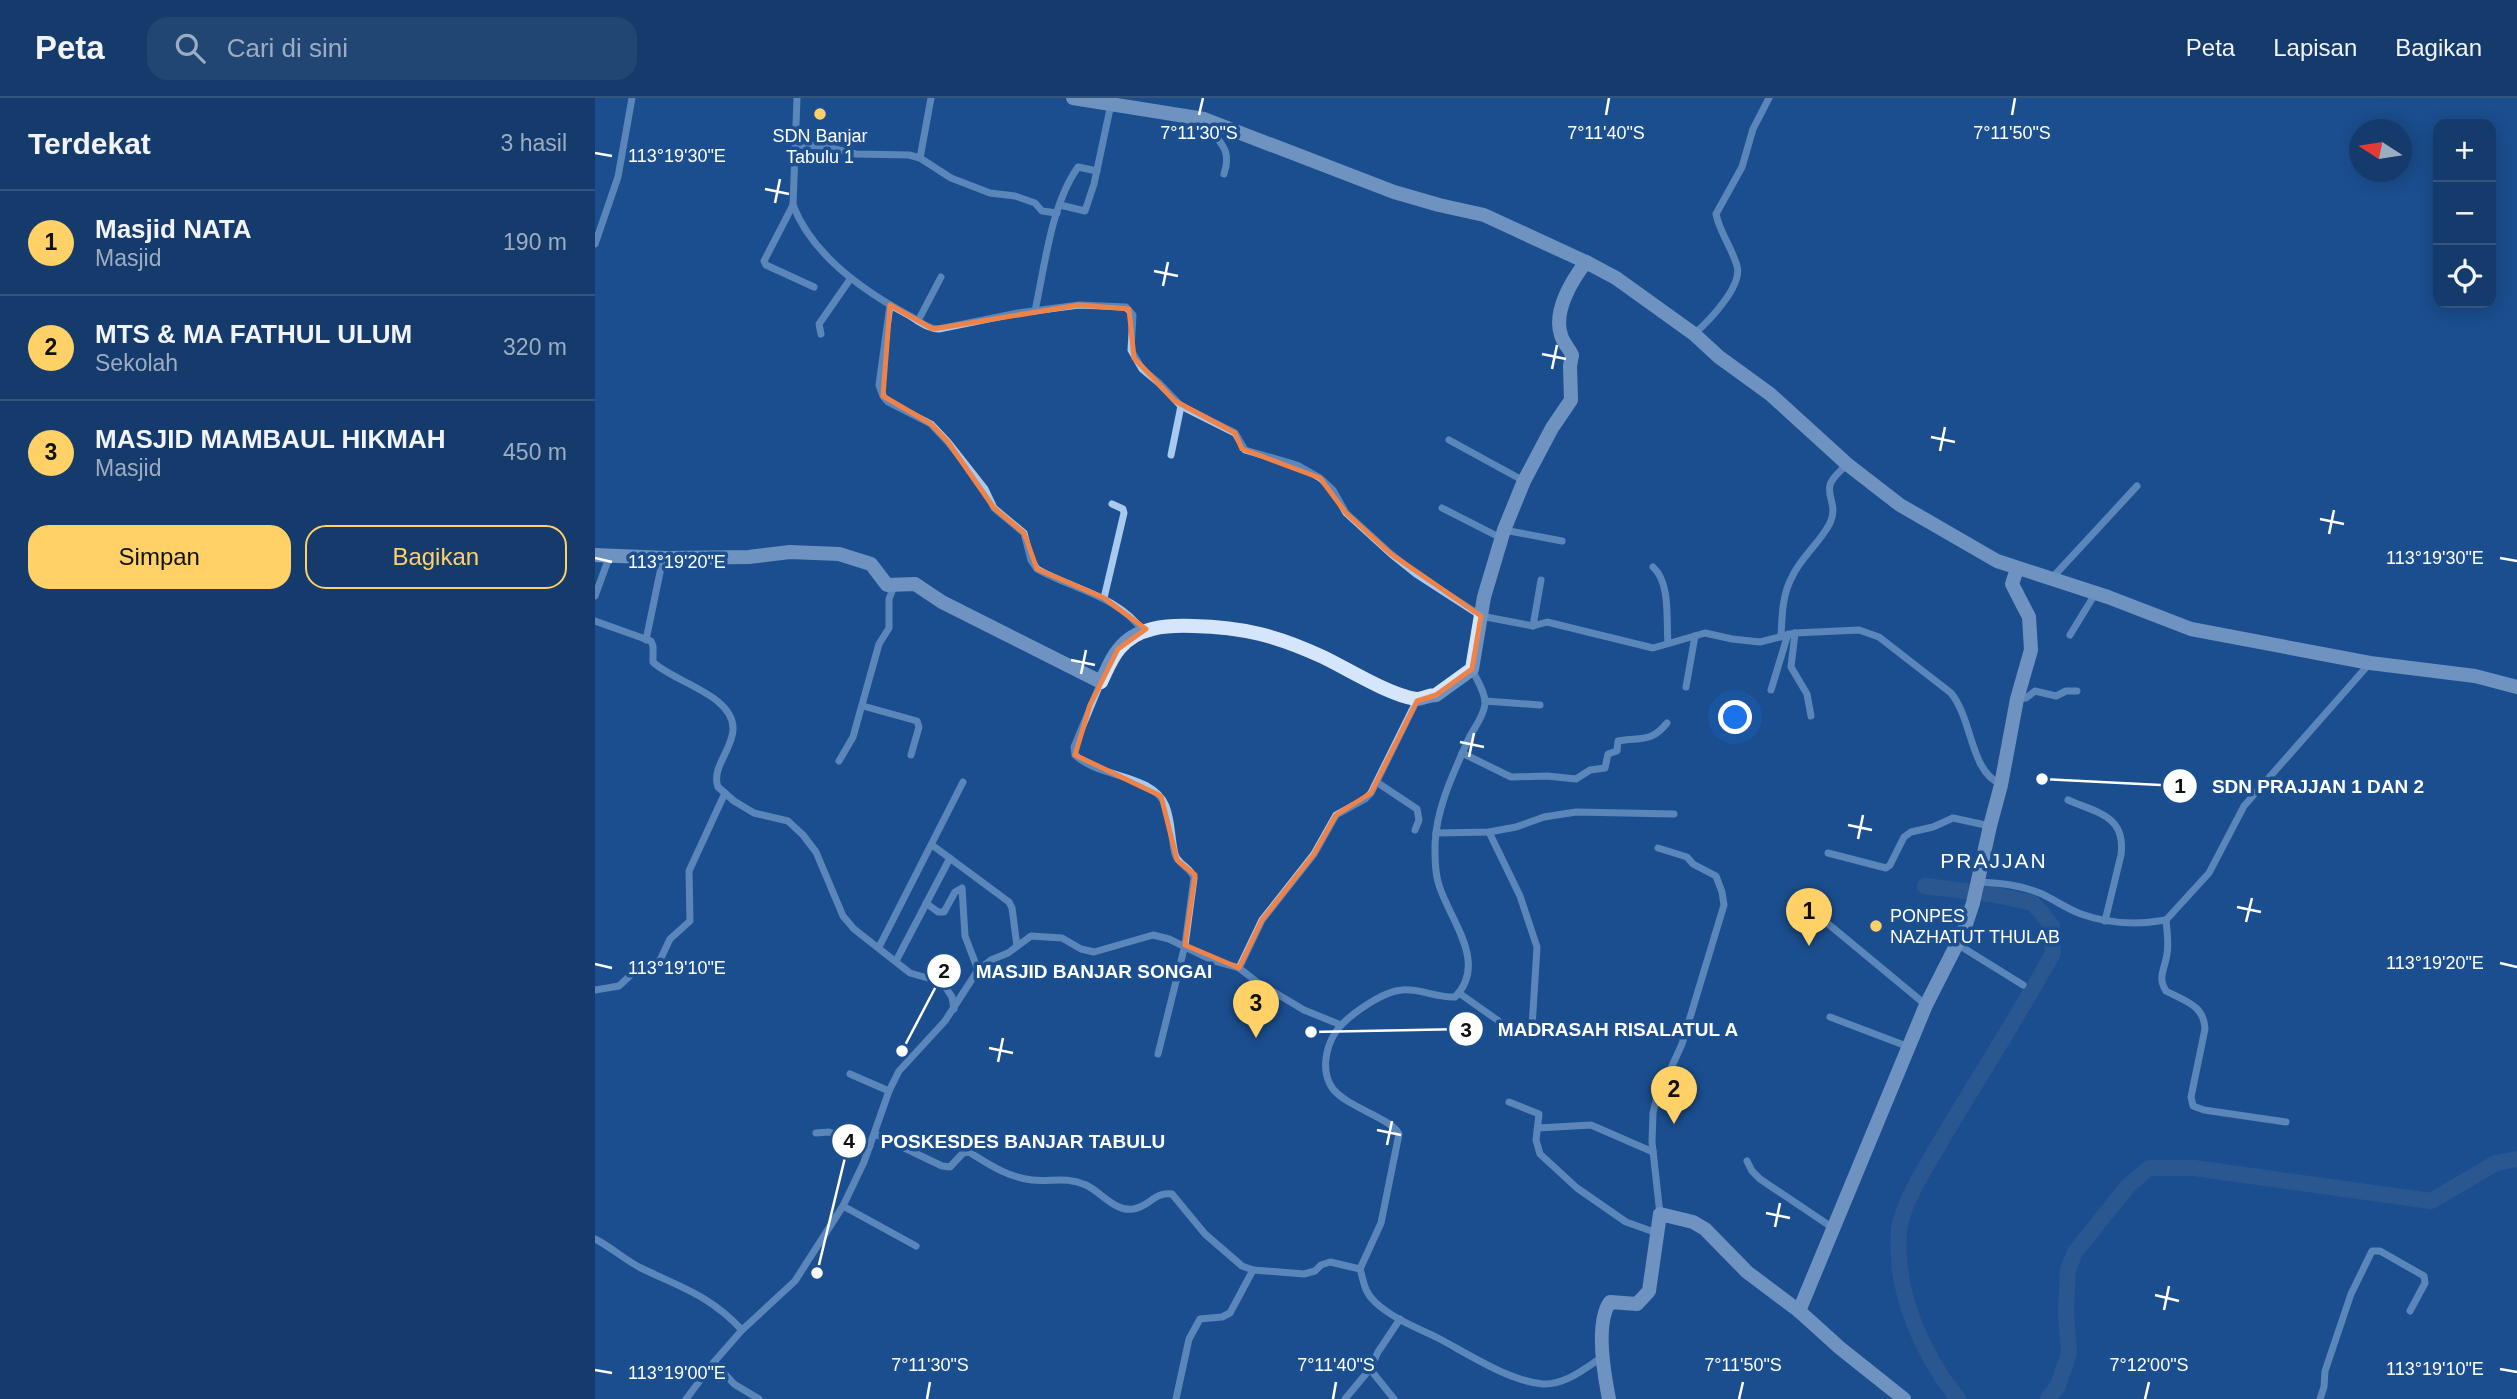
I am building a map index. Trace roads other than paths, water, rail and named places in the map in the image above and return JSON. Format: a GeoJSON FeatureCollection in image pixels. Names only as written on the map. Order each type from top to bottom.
{"type":"FeatureCollection","features":[{"type":"Feature","properties":{"kind":"street"},"geometry":{"type":"LineString","coordinates":[[595,244],[618,177],[632,98]]}},
{"type":"Feature","properties":{"kind":"street"},"geometry":{"type":"LineString","coordinates":[[797,98],[793,205],[798,218],[845,274],[928,327],[939,328],[1089,304],[1122,306],[1129,309],[1133,315],[1130,342],[1134,358],[1181,406],[1235,433],[1245,450],[1297,465],[1320,478],[1333,491],[1346,513],[1391,554],[1416,574],[1481,616],[1533,626],[1547,622],[1582,629],[1645,648],[1661,648],[1668,643],[1705,633],[1760,642],[1788,635],[1859,631],[1871,633],[1934,678],[1959,703],[1982,768],[1987,777],[2001,785]]}},
{"type":"Feature","properties":{"kind":"street"},"geometry":{"type":"LineString","coordinates":[[920,158],[931,98]]}},
{"type":"Feature","properties":{"kind":"street"},"geometry":{"type":"LineString","coordinates":[[1073,98],[1204,119],[1394,191],[1484,215],[1586,262],[1616,278],[1695,334],[1719,357],[1770,394],[1847,464],[1900,505],[1981,553],[2017,569],[2191,629],[2370,663],[2459,674],[2517,687]]}},
{"type":"Feature","properties":{"kind":"street"},"geometry":{"type":"LineString","coordinates":[[1695,334],[1712,319],[1738,275],[1738,268],[1716,214],[1742,166],[1753,129],[1769,98]]}},
{"type":"Feature","properties":{"kind":"street"},"geometry":{"type":"LineString","coordinates":[[796,145],[822,146],[856,154],[909,155],[920,158],[951,178],[995,195],[1035,203],[1042,211],[1085,211],[1097,171],[1111,104]]}},
{"type":"Feature","properties":{"kind":"street"},"geometry":{"type":"LineString","coordinates":[[1204,119],[1224,145],[1224,174]]}},
{"type":"Feature","properties":{"kind":"street"},"geometry":{"type":"LineString","coordinates":[[1035,311],[1058,209],[1076,167],[1097,171]]}},
{"type":"Feature","properties":{"kind":"street"},"geometry":{"type":"LineString","coordinates":[[793,205],[765,256],[764,263],[814,287]]}},
{"type":"Feature","properties":{"kind":"street"},"geometry":{"type":"LineString","coordinates":[[1586,262],[1568,288],[1560,324],[1561,335],[1572,355],[1569,380],[1571,400],[1552,428],[1524,481],[1503,534],[1484,597],[1472,669],[1485,701],[1483,713],[1462,753],[1444,798],[1436,833],[1438,884],[1467,947],[1468,966],[1459,993],[1455,997],[1445,998],[1415,990],[1386,993],[1341,1025],[1330,1044],[1325,1064],[1334,1090],[1365,1112],[1392,1126],[1399,1134],[1381,1223],[1360,1269],[1364,1288],[1375,1302],[1400,1319],[1498,1369],[1543,1384],[1567,1379],[1601,1358]]}},
{"type":"Feature","properties":{"kind":"street"},"geometry":{"type":"LineString","coordinates":[[918,321],[941,277]]}},
{"type":"Feature","properties":{"kind":"street"},"geometry":{"type":"LineString","coordinates":[[821,334],[819,324],[851,278]]}},
{"type":"Feature","properties":{"kind":"street"},"geometry":{"type":"LineString","coordinates":[[890,305],[879,385],[883,397],[932,424],[985,489],[994,508],[1024,533],[1031,560],[1037,569],[1104,598],[1136,621],[1143,631]]}},
{"type":"Feature","properties":{"kind":"street"},"geometry":{"type":"LineString","coordinates":[[1171,455],[1181,406]]}},
{"type":"Feature","properties":{"kind":"street"},"geometry":{"type":"LineString","coordinates":[[1449,440],[1524,481]]}},
{"type":"Feature","properties":{"kind":"street"},"geometry":{"type":"LineString","coordinates":[[1811,716],[1807,694],[1791,667],[1783,605],[1788,585],[1797,568],[1831,521],[1831,482],[1847,464]]}},
{"type":"Feature","properties":{"kind":"street"},"geometry":{"type":"LineString","coordinates":[[2052,579],[2137,486]]}},
{"type":"Feature","properties":{"kind":"street"},"geometry":{"type":"LineString","coordinates":[[1104,598],[1124,513],[1123,509],[1112,504]]}},
{"type":"Feature","properties":{"kind":"street"},"geometry":{"type":"LineString","coordinates":[[1442,508],[1503,534],[1562,541]]}},
{"type":"Feature","properties":{"kind":"street"},"geometry":{"type":"LineString","coordinates":[[595,555],[663,558],[749,557],[790,552],[839,554],[871,564],[884,583],[894,586],[915,584],[941,602],[1101,682]]}},
{"type":"Feature","properties":{"kind":"street"},"geometry":{"type":"LineString","coordinates":[[595,596],[611,554]]}},
{"type":"Feature","properties":{"kind":"street"},"geometry":{"type":"LineString","coordinates":[[646,640],[663,558]]}},
{"type":"Feature","properties":{"kind":"street"},"geometry":{"type":"LineString","coordinates":[[1653,567],[1658,571],[1663,583],[1668,643]]}},
{"type":"Feature","properties":{"kind":"street"},"geometry":{"type":"LineString","coordinates":[[1799,1311],[1926,1004],[1957,944],[1973,904],[2001,785],[2017,699],[2031,650],[2029,617],[2012,584],[2017,569]]}},
{"type":"Feature","properties":{"kind":"street"},"geometry":{"type":"LineString","coordinates":[[1533,626],[1541,580]]}},
{"type":"Feature","properties":{"kind":"street"},"geometry":{"type":"LineString","coordinates":[[839,761],[853,737],[879,643],[889,628],[889,599],[894,586]]}},
{"type":"Feature","properties":{"kind":"street"},"geometry":{"type":"LineString","coordinates":[[2070,635],[2095,594]]}},
{"type":"Feature","properties":{"kind":"street"},"geometry":{"type":"LineString","coordinates":[[595,621],[646,640],[653,646],[652,657],[657,666],[721,704],[728,712],[733,731],[716,780],[718,787],[754,813],[787,821],[803,835],[816,852],[843,916],[854,929],[916,976],[943,982],[954,1010]]}},
{"type":"Feature","properties":{"kind":"street"},"geometry":{"type":"LineString","coordinates":[[1158,1054],[1185,945],[1193,873],[1177,860],[1167,808],[1161,796],[1147,786],[1086,764],[1075,754],[1074,747],[1118,649],[1143,631],[1184,626],[1217,626],[1255,631],[1275,636],[1375,684],[1418,699],[1436,695],[1472,669]]}},
{"type":"Feature","properties":{"kind":"street"},"geometry":{"type":"LineString","coordinates":[[1771,690],[1788,635]]}},
{"type":"Feature","properties":{"kind":"street"},"geometry":{"type":"LineString","coordinates":[[1686,687],[1695,636]]}},
{"type":"Feature","properties":{"kind":"street"},"geometry":{"type":"LineString","coordinates":[[1977,885],[2012,884],[2080,914],[2105,921],[2127,924],[2166,920],[2209,873],[2243,806],[2370,663]]}},
{"type":"Feature","properties":{"kind":"street"},"geometry":{"type":"LineString","coordinates":[[2017,699],[2027,698],[2035,691],[2056,696],[2066,691],[2077,691]]}},
{"type":"Feature","properties":{"kind":"street"},"geometry":{"type":"LineString","coordinates":[[1239,968],[1262,920],[1310,860],[1335,815],[1368,797],[1378,783],[1418,699]]}},
{"type":"Feature","properties":{"kind":"street"},"geometry":{"type":"LineString","coordinates":[[1485,701],[1541,705]]}},
{"type":"Feature","properties":{"kind":"street"},"geometry":{"type":"LineString","coordinates":[[863,706],[916,721],[919,727],[911,755]]}},
{"type":"Feature","properties":{"kind":"street"},"geometry":{"type":"LineString","coordinates":[[1462,753],[1511,777],[1547,776],[1576,779],[1590,770],[1605,768],[1608,754],[1617,751],[1618,741],[1647,739],[1661,731],[1667,723]]}},
{"type":"Feature","properties":{"kind":"street"},"geometry":{"type":"LineString","coordinates":[[879,947],[963,782]]}},
{"type":"Feature","properties":{"kind":"street"},"geometry":{"type":"LineString","coordinates":[[1378,783],[1417,809],[1419,820],[1415,830]]}},
{"type":"Feature","properties":{"kind":"street"},"geometry":{"type":"LineString","coordinates":[[595,990],[619,986],[635,971],[655,965],[670,939],[690,921],[689,871],[725,793]]}},
{"type":"Feature","properties":{"kind":"street"},"geometry":{"type":"LineString","coordinates":[[2068,800],[2111,819],[2117,826],[2122,846],[2105,921]]}},
{"type":"Feature","properties":{"kind":"street"},"geometry":{"type":"LineString","coordinates":[[1436,833],[1489,832],[1544,817],[1576,812],[1674,814]]}},
{"type":"Feature","properties":{"kind":"street"},"geometry":{"type":"LineString","coordinates":[[1828,853],[1886,868],[1904,836],[1911,832],[1933,827],[1953,818],[1990,826]]}},
{"type":"Feature","properties":{"kind":"street"},"geometry":{"type":"LineString","coordinates":[[1489,832],[1520,896],[1537,947],[1532,1027]]}},
{"type":"Feature","properties":{"kind":"street"},"geometry":{"type":"LineString","coordinates":[[932,845],[1009,902],[1017,946]]}},
{"type":"Feature","properties":{"kind":"street"},"geometry":{"type":"LineString","coordinates":[[1609,1399],[1601,1358],[1608,1304],[1637,1304],[1648,1295],[1660,1214],[1653,1152],[1653,1113],[1682,1044],[1724,905],[1716,876],[1693,864],[1687,857],[1658,848]]}},
{"type":"Feature","properties":{"kind":"street"},"geometry":{"type":"LineString","coordinates":[[896,961],[950,858]]}},
{"type":"Feature","properties":{"kind":"street"},"geometry":{"type":"LineString","coordinates":[[926,904],[938,912],[944,912],[955,892],[962,888],[965,936],[978,970]]}},
{"type":"Feature","properties":{"kind":"street"},"geometry":{"type":"LineString","coordinates":[[1801,898],[1807,901],[1815,913],[1926,1004]]}},
{"type":"Feature","properties":{"kind":"street"},"geometry":{"type":"LineString","coordinates":[[2166,920],[2168,939],[2167,955],[2161,973],[2162,986],[2201,1011],[2204,1018],[2205,1029],[2192,1097],[2193,1106],[2286,1122]]}},
{"type":"Feature","properties":{"kind":"street"},"geometry":{"type":"LineString","coordinates":[[685,1399],[742,1330],[795,1281],[843,1206],[899,1071],[954,1010],[978,970],[1026,939],[1035,935],[1062,938],[1081,949],[1094,952],[1153,935],[1185,945],[1213,961],[1239,968],[1304,1010],[1341,1025]]}},
{"type":"Feature","properties":{"kind":"street"},"geometry":{"type":"LineString","coordinates":[[1957,944],[2023,985]]}},
{"type":"Feature","properties":{"kind":"street"},"geometry":{"type":"LineString","coordinates":[[1459,993],[1500,1022]]}},
{"type":"Feature","properties":{"kind":"street"},"geometry":{"type":"LineString","coordinates":[[1830,1017],[1910,1047]]}},
{"type":"Feature","properties":{"kind":"street"},"geometry":{"type":"LineString","coordinates":[[850,1074],[889,1091]]}},
{"type":"Feature","properties":{"kind":"street"},"geometry":{"type":"LineString","coordinates":[[1509,1102],[1539,1114],[1536,1140],[1540,1154],[1577,1188],[1626,1222],[1658,1233]]}},
{"type":"Feature","properties":{"kind":"street"},"geometry":{"type":"LineString","coordinates":[[1538,1128],[1591,1125],[1653,1152]]}},
{"type":"Feature","properties":{"kind":"street"},"geometry":{"type":"LineString","coordinates":[[816,1133],[829,1132],[870,1146]]}},
{"type":"Feature","properties":{"kind":"street"},"geometry":{"type":"LineString","coordinates":[[875,1134],[942,1166],[950,1167],[966,1151],[1008,1175],[1040,1181],[1053,1178],[1072,1180],[1090,1187],[1119,1207],[1133,1209],[1158,1194],[1172,1195],[1205,1234],[1242,1266],[1253,1270],[1310,1273],[1329,1262],[1360,1269]]}},
{"type":"Feature","properties":{"kind":"street"},"geometry":{"type":"LineString","coordinates":[[1747,1161],[1752,1171],[1761,1179],[1833,1228]]}},
{"type":"Feature","properties":{"kind":"street"},"geometry":{"type":"LineString","coordinates":[[843,1206],[916,1246]]}},
{"type":"Feature","properties":{"kind":"street"},"geometry":{"type":"LineString","coordinates":[[1660,1214],[1693,1222],[1705,1229],[1747,1272],[1799,1311],[1840,1348],[1905,1399]]}},
{"type":"Feature","properties":{"kind":"street"},"geometry":{"type":"LineString","coordinates":[[595,1239],[638,1266],[715,1304],[742,1330]]}},
{"type":"Feature","properties":{"kind":"street"},"geometry":{"type":"LineString","coordinates":[[2320,1399],[2325,1371],[2347,1306],[2372,1251],[2380,1251],[2424,1276],[2425,1283],[2410,1311]]}},
{"type":"Feature","properties":{"kind":"street"},"geometry":{"type":"LineString","coordinates":[[1175,1399],[1189,1339],[1200,1319],[1230,1314],[1253,1270]]}},
{"type":"Feature","properties":{"kind":"street"},"geometry":{"type":"LineString","coordinates":[[1345,1399],[1370,1369],[1400,1319]]}},
{"type":"Feature","properties":{"kind":"street"},"geometry":{"type":"LineString","coordinates":[[714,1362],[734,1384],[759,1399]]}},
{"type":"Feature","properties":{"kind":"street"},"geometry":{"type":"LineString","coordinates":[[1370,1369],[1395,1399]]}},
{"type":"Feature","properties":{"kind":"waterway"},"geometry":{"type":"LineString","coordinates":[[1925,886],[1991,894],[2033,903],[2052,926],[2053,953],[1922,1173],[1904,1210],[1899,1232],[1901,1277],[1913,1321],[1933,1362],[1958,1399]]}},
{"type":"Feature","properties":{"kind":"waterway"},"geometry":{"type":"LineString","coordinates":[[2048,1399],[2058,1386],[2069,1353],[2066,1312],[2068,1270],[2075,1252],[2128,1186],[2149,1168],[2194,1168],[2431,1201],[2496,1163],[2517,1159]]}},
{"type":"Feature","properties":{"kind":"place","name":"SDN Banjar Tabulu 1"},"geometry":{"type":"Point","coordinates":[820,114]}},
{"type":"Feature","properties":{"kind":"place","name":"SDN PRAJJAN 1 DAN 2"},"geometry":{"type":"Point","coordinates":[2042,779]}},
{"type":"Feature","properties":{"kind":"place","name":"PONPES NAZHATUT THULAB"},"geometry":{"type":"Point","coordinates":[1876,926]}},
{"type":"Feature","properties":{"kind":"place","name":"Masjid NATA"},"geometry":{"type":"Point","coordinates":[1809,946]}},
{"type":"Feature","properties":{"kind":"place","name":"MADRASAH RISALATUL A"},"geometry":{"type":"Point","coordinates":[1311,1032]}},
{"type":"Feature","properties":{"kind":"place","name":"MASJID MAMBAUL HIKMAH"},"geometry":{"type":"Point","coordinates":[1256,1038]}},
{"type":"Feature","properties":{"kind":"place","name":"MASJID BANJAR SONGAI"},"geometry":{"type":"Point","coordinates":[902,1051]}},
{"type":"Feature","properties":{"kind":"place","name":"MTS & MA FATHUL ULUM"},"geometry":{"type":"Point","coordinates":[1674,1124]}},
{"type":"Feature","properties":{"kind":"place","name":"POSKESDES BANJAR TABULU"},"geometry":{"type":"Point","coordinates":[817,1273]}},
{"type":"Feature","properties":{"kind":"district","name":"PRAJJAN"},"geometry":{"type":"Point","coordinates":[1994,860]}}]}
